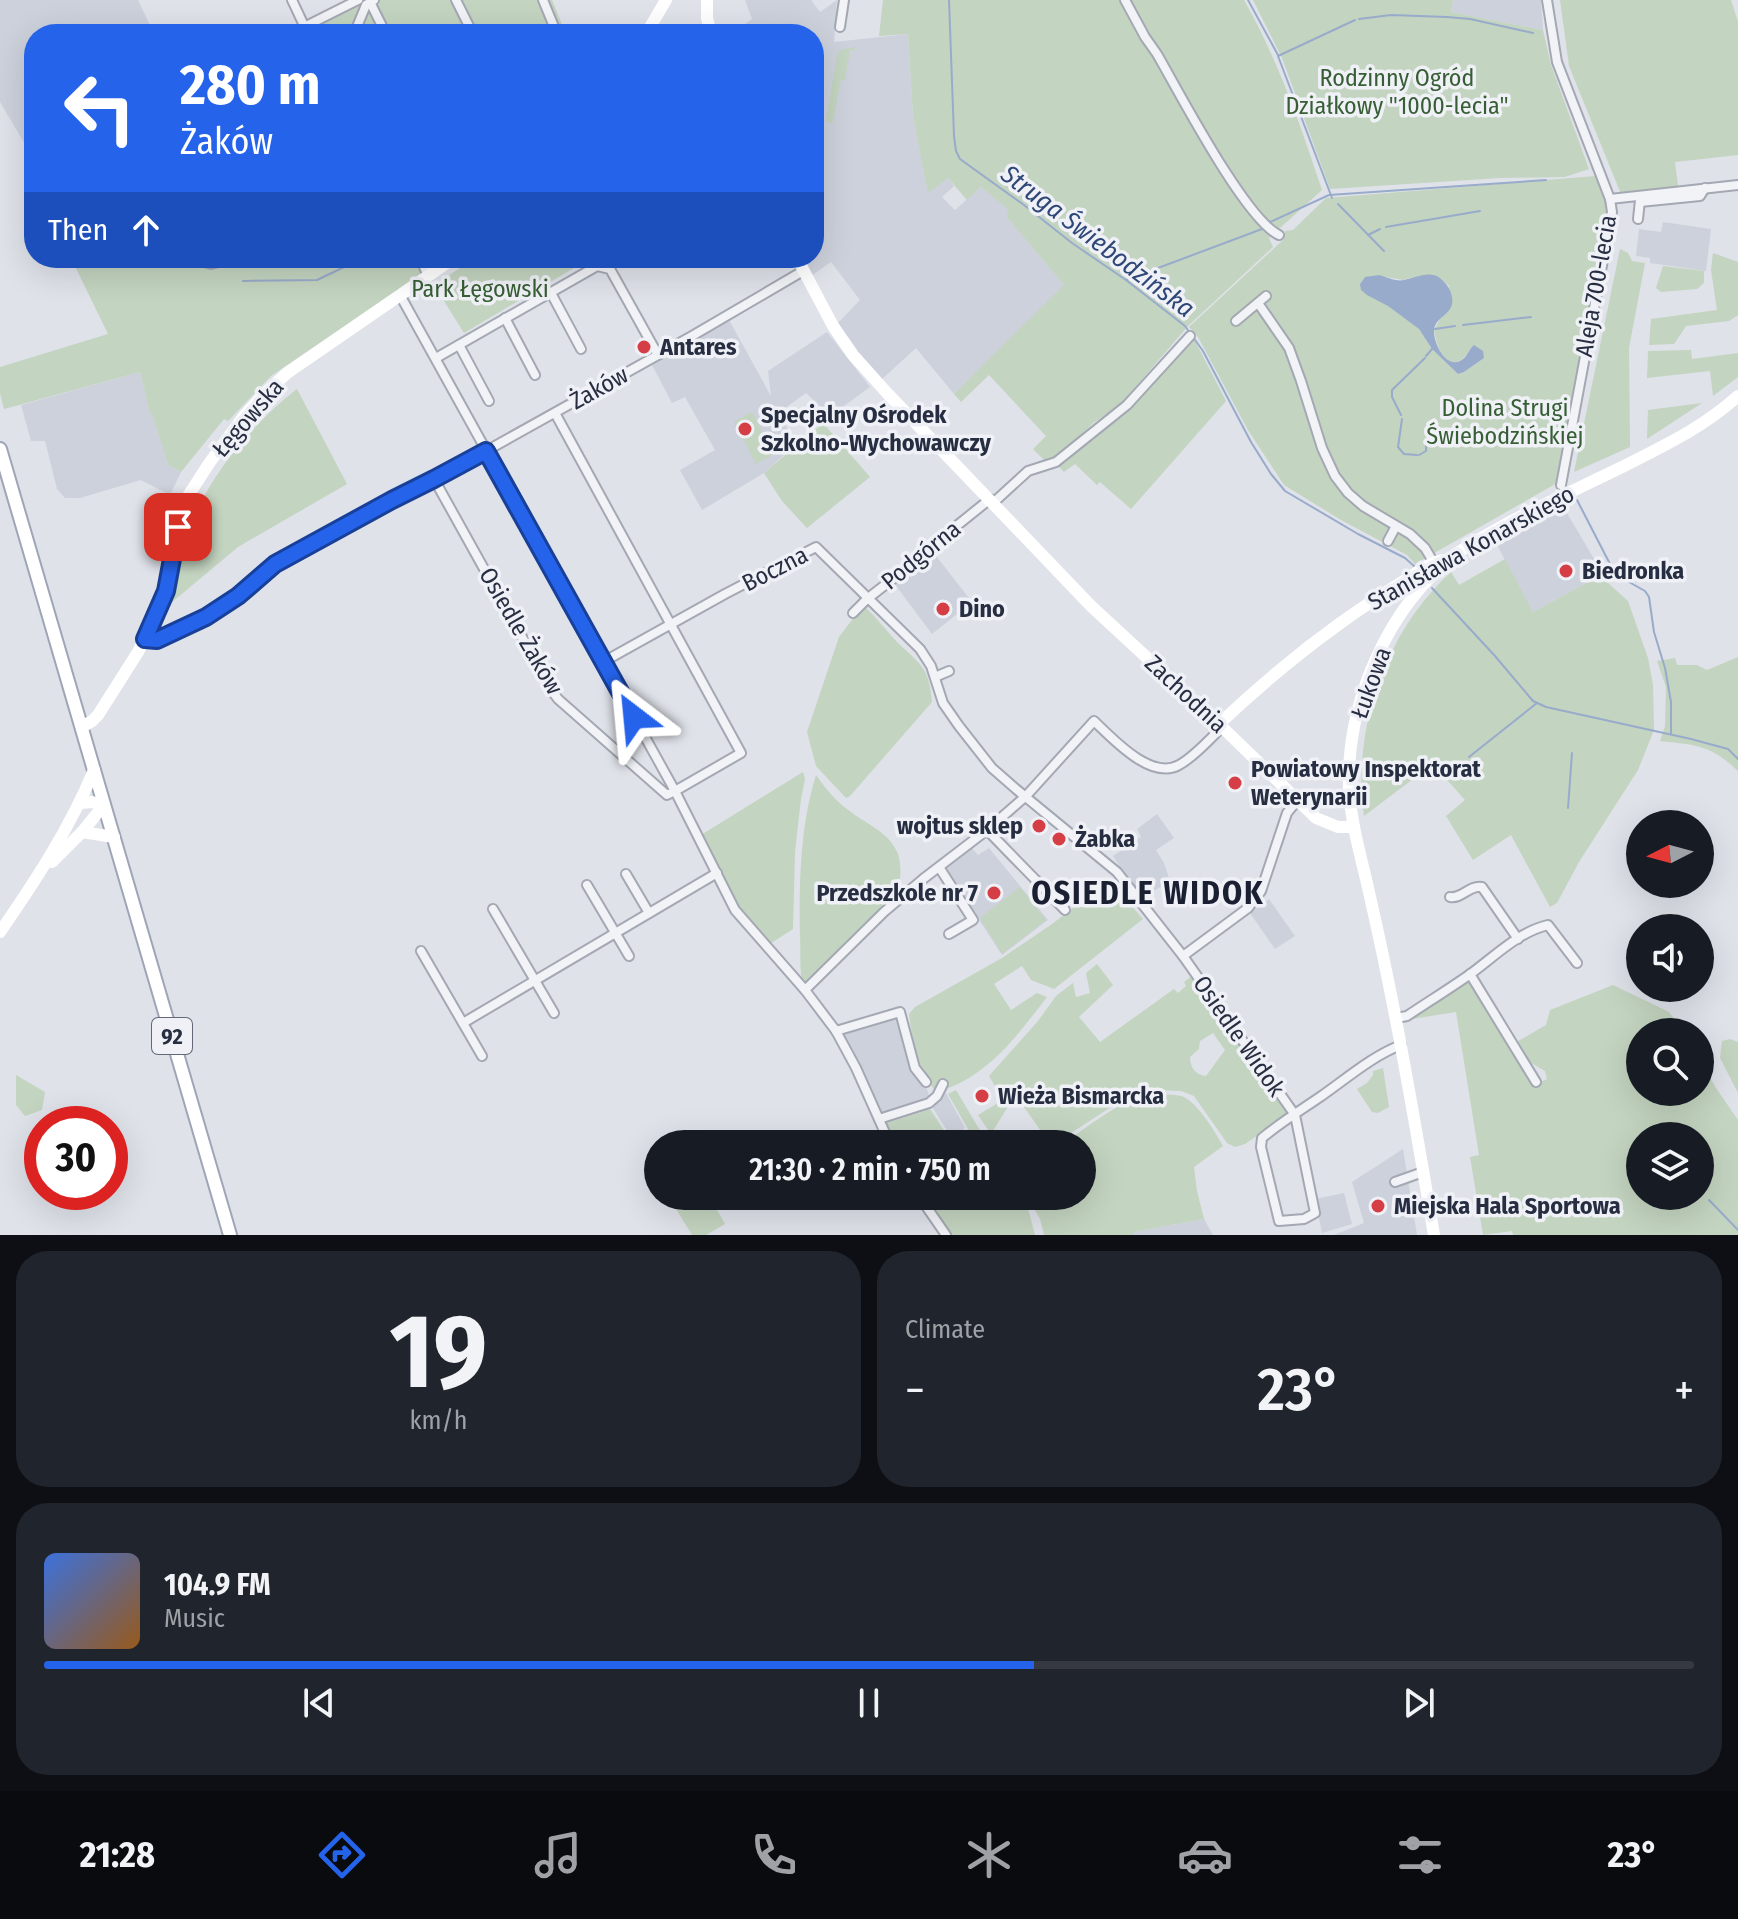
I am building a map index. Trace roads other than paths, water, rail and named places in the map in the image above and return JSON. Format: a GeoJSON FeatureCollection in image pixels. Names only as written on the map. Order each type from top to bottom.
{"type":"FeatureCollection","features":[{"type":"Feature","properties":{"kind":"street"},"geometry":{"type":"LineString","coordinates":[[292,0],[303,24]]}},
{"type":"Feature","properties":{"kind":"street"},"geometry":{"type":"LineString","coordinates":[[316,24],[358,0]]}},
{"type":"Feature","properties":{"kind":"street"},"geometry":{"type":"LineString","coordinates":[[456,0],[468,24]]}},
{"type":"Feature","properties":{"kind":"street"},"geometry":{"type":"LineString","coordinates":[[543,0],[553,24]]}},
{"type":"Feature","properties":{"kind":"street"},"geometry":{"type":"LineString","coordinates":[[652,24],[666,0]]}},
{"type":"Feature","properties":{"kind":"street"},"geometry":{"type":"LineString","coordinates":[[707,0],[708,24]]}},
{"type":"Feature","properties":{"kind":"street"},"geometry":{"type":"LineString","coordinates":[[840,27],[844,0]]}},
{"type":"Feature","properties":{"kind":"street"},"geometry":{"type":"LineString","coordinates":[[1125,0],[1254,213],[1279,235]]}},
{"type":"Feature","properties":{"kind":"street","name":"Aleja 700-lecia"},"geometry":{"type":"LineString","coordinates":[[1547,0],[1557,62],[1610,199],[1612,212],[1561,485]]}},
{"type":"Feature","properties":{"kind":"street"},"geometry":{"type":"LineString","coordinates":[[358,24],[366,5],[372,1],[382,24]]}},
{"type":"Feature","properties":{"kind":"street"},"geometry":{"type":"LineString","coordinates":[[1610,199],[1738,185]]}},
{"type":"Feature","properties":{"kind":"street"},"geometry":{"type":"LineString","coordinates":[[1638,198],[1638,219]]}},
{"type":"Feature","properties":{"kind":"street"},"geometry":{"type":"LineString","coordinates":[[424,268],[428,276]]}},
{"type":"Feature","properties":{"kind":"street","name":"Łęgowska"},"geometry":{"type":"LineString","coordinates":[[82,727],[98,715],[145,639],[166,591],[186,499],[222,445],[274,384],[440,268]]}},
{"type":"Feature","properties":{"kind":"street"},"geometry":{"type":"LineString","coordinates":[[436,358],[594,268]]}},
{"type":"Feature","properties":{"kind":"street"},"geometry":{"type":"LineString","coordinates":[[606,268],[610,269],[658,355]]}},
{"type":"Feature","properties":{"kind":"street","name":"Zachodnia"},"geometry":{"type":"LineString","coordinates":[[802,268],[833,326],[853,355],[1101,615],[1316,818],[1344,828],[1354,827]]}},
{"type":"Feature","properties":{"kind":"street","name":"Żaków"},"geometry":{"type":"LineString","coordinates":[[145,639],[157,640],[206,617],[238,596],[275,564],[555,413],[803,271]]}},
{"type":"Feature","properties":{"kind":"street"},"geometry":{"type":"LineString","coordinates":[[551,293],[581,349]]}},
{"type":"Feature","properties":{"kind":"street"},"geometry":{"type":"LineString","coordinates":[[400,295],[675,791],[735,910],[805,990],[836,1031],[858,1067],[884,1130]]}},
{"type":"Feature","properties":{"kind":"street"},"geometry":{"type":"LineString","coordinates":[[1236,321],[1266,296]]}},
{"type":"Feature","properties":{"kind":"street"},"geometry":{"type":"LineString","coordinates":[[1258,303],[1289,348],[1330,467],[1354,499],[1416,539],[1434,563]]}},
{"type":"Feature","properties":{"kind":"street"},"geometry":{"type":"LineString","coordinates":[[505,318],[535,375]]}},
{"type":"Feature","properties":{"kind":"street","name":"Podgórna"},"geometry":{"type":"LineString","coordinates":[[853,613],[1021,476],[1056,462],[1127,405],[1190,336]]}},
{"type":"Feature","properties":{"kind":"street"},"geometry":{"type":"LineString","coordinates":[[459,345],[489,401]]}},
{"type":"Feature","properties":{"kind":"street","name":"Stanisława Konarskiego"},"geometry":{"type":"LineString","coordinates":[[1221,726],[1270,678],[1337,626],[1434,563],[1448,561],[1502,526],[1685,435],[1738,396]]}},
{"type":"Feature","properties":{"kind":"street"},"geometry":{"type":"LineString","coordinates":[[555,413],[741,753],[675,791]]}},
{"type":"Feature","properties":{"kind":"street","name":"92"},"geometry":{"type":"LineString","coordinates":[[0,449],[230,1235]]}},
{"type":"Feature","properties":{"kind":"street","name":"Osiedle Żaków"},"geometry":{"type":"LineString","coordinates":[[434,479],[552,691],[667,795],[675,791]]}},
{"type":"Feature","properties":{"kind":"street"},"geometry":{"type":"LineString","coordinates":[[1388,541],[1396,526]]}},
{"type":"Feature","properties":{"kind":"street","name":"Boczna"},"geometry":{"type":"LineString","coordinates":[[670,624],[816,547],[867,599]]}},
{"type":"Feature","properties":{"kind":"street","name":"Łukowa"},"geometry":{"type":"LineString","coordinates":[[1354,827],[1349,792],[1350,766],[1355,725],[1365,686],[1390,633],[1412,598],[1448,561]]}},
{"type":"Feature","properties":{"kind":"street","name":"Osiedle Widok"},"geometry":{"type":"LineString","coordinates":[[867,599],[920,649],[931,666],[943,703],[992,768],[1117,872],[1183,956],[1295,1115],[1315,1213],[1304,1219],[1279,1221],[1262,1138],[1295,1115],[1369,1063],[1401,1045]]}},
{"type":"Feature","properties":{"kind":"street"},"geometry":{"type":"LineString","coordinates":[[603,662],[670,624]]}},
{"type":"Feature","properties":{"kind":"street"},"geometry":{"type":"LineString","coordinates":[[935,677],[949,671]]}},
{"type":"Feature","properties":{"kind":"street"},"geometry":{"type":"LineString","coordinates":[[805,990],[884,912],[1026,796],[1094,721],[1137,758],[1161,768],[1179,766],[1221,726]]}},
{"type":"Feature","properties":{"kind":"street"},"geometry":{"type":"LineString","coordinates":[[0,932],[42,873],[94,770]]}},
{"type":"Feature","properties":{"kind":"street","name":"Osiedle Widok"},"geometry":{"type":"LineString","coordinates":[[1183,956],[1255,900],[1261,891],[1287,813],[1297,801]]}},
{"type":"Feature","properties":{"kind":"street"},"geometry":{"type":"LineString","coordinates":[[42,873],[104,805],[80,803]]}},
{"type":"Feature","properties":{"kind":"street"},"geometry":{"type":"LineString","coordinates":[[1354,827],[1396,1018],[1434,1235]]}},
{"type":"Feature","properties":{"kind":"street"},"geometry":{"type":"LineString","coordinates":[[987,830],[1065,910]]}},
{"type":"Feature","properties":{"kind":"street"},"geometry":{"type":"LineString","coordinates":[[82,832],[114,837]]}},
{"type":"Feature","properties":{"kind":"street"},"geometry":{"type":"LineString","coordinates":[[939,867],[973,920],[949,934]]}},
{"type":"Feature","properties":{"kind":"street"},"geometry":{"type":"LineString","coordinates":[[463,1023],[717,873]]}},
{"type":"Feature","properties":{"kind":"street"},"geometry":{"type":"LineString","coordinates":[[626,874],[649,913]]}},
{"type":"Feature","properties":{"kind":"street"},"geometry":{"type":"LineString","coordinates":[[587,885],[629,956]]}},
{"type":"Feature","properties":{"kind":"street"},"geometry":{"type":"LineString","coordinates":[[1450,897],[1455,898],[1475,886],[1482,887],[1518,939]]}},
{"type":"Feature","properties":{"kind":"street"},"geometry":{"type":"LineString","coordinates":[[493,909],[554,1013]]}},
{"type":"Feature","properties":{"kind":"street"},"geometry":{"type":"LineString","coordinates":[[1396,1018],[1407,1016],[1528,932],[1548,925],[1577,963]]}},
{"type":"Feature","properties":{"kind":"street"},"geometry":{"type":"LineString","coordinates":[[421,951],[482,1056]]}},
{"type":"Feature","properties":{"kind":"street"},"geometry":{"type":"LineString","coordinates":[[1470,974],[1536,1082]]}},
{"type":"Feature","properties":{"kind":"street"},"geometry":{"type":"LineString","coordinates":[[836,1031],[900,1012],[903,1036],[913,1068],[926,1082]]}},
{"type":"Feature","properties":{"kind":"street"},"geometry":{"type":"LineString","coordinates":[[879,1119],[929,1103],[943,1084]]}},
{"type":"Feature","properties":{"kind":"street"},"geometry":{"type":"LineString","coordinates":[[1395,1182],[1423,1172]]}},
{"type":"Feature","properties":{"kind":"street"},"geometry":{"type":"LineString","coordinates":[[929,1210],[946,1235]]}},
{"type":"Feature","properties":{"kind":"water"},"geometry":{"type":"Polygon","coordinates":[[[1379,275],[1398,280],[1427,275],[1440,278],[1449,289],[1452,300],[1452,306],[1434,330],[1442,354],[1457,362],[1474,345],[1483,351],[1484,358],[1458,374],[1432,349],[1419,329],[1361,290],[1360,284],[1365,277],[1379,275]]]}},
{"type":"Feature","properties":{"kind":"waterway","name":"Struga Świebodzińska"},"geometry":{"type":"LineString","coordinates":[[949,0],[954,136],[960,159],[1185,326],[1203,351],[1251,442],[1285,491],[1414,566]]}},
{"type":"Feature","properties":{"kind":"waterway"},"geometry":{"type":"LineString","coordinates":[[1248,0],[1278,55]]}},
{"type":"Feature","properties":{"kind":"waterway"},"geometry":{"type":"LineString","coordinates":[[1359,19],[1391,15],[1447,17],[1533,33]]}},
{"type":"Feature","properties":{"kind":"waterway"},"geometry":{"type":"LineString","coordinates":[[1332,198],[1278,56],[1355,20]]}},
{"type":"Feature","properties":{"kind":"waterway"},"geometry":{"type":"LineString","coordinates":[[1270,222],[1329,195],[1546,180]]}},
{"type":"Feature","properties":{"kind":"waterway"},"geometry":{"type":"LineString","coordinates":[[1338,204],[1384,251]]}},
{"type":"Feature","properties":{"kind":"waterway"},"geometry":{"type":"LineString","coordinates":[[1386,227],[1480,211]]}},
{"type":"Feature","properties":{"kind":"waterway"},"geometry":{"type":"LineString","coordinates":[[1126,280],[1262,229]]}},
{"type":"Feature","properties":{"kind":"waterway"},"geometry":{"type":"LineString","coordinates":[[1368,235],[1380,229]]}},
{"type":"Feature","properties":{"kind":"waterway"},"geometry":{"type":"LineString","coordinates":[[243,281],[317,280],[342,268]]}},
{"type":"Feature","properties":{"kind":"waterway"},"geometry":{"type":"LineString","coordinates":[[1463,325],[1531,317]]}},
{"type":"Feature","properties":{"kind":"waterway"},"geometry":{"type":"LineString","coordinates":[[1435,329],[1455,326]]}},
{"type":"Feature","properties":{"kind":"waterway"},"geometry":{"type":"LineString","coordinates":[[1426,356],[1432,349]]}},
{"type":"Feature","properties":{"kind":"waterway"},"geometry":{"type":"LineString","coordinates":[[1401,415],[1392,390],[1425,358]]}},
{"type":"Feature","properties":{"kind":"waterway"},"geometry":{"type":"LineString","coordinates":[[1402,419],[1398,447],[1404,454],[1417,455]]}},
{"type":"Feature","properties":{"kind":"waterway"},"geometry":{"type":"LineString","coordinates":[[1419,455],[1426,451],[1426,445]]}},
{"type":"Feature","properties":{"kind":"waterway"},"geometry":{"type":"LineString","coordinates":[[1577,500],[1610,564],[1649,597],[1671,702],[1671,734]]}},
{"type":"Feature","properties":{"kind":"waterway"},"geometry":{"type":"LineString","coordinates":[[1475,551],[1543,513]]}},
{"type":"Feature","properties":{"kind":"waterway","name":"Struga Świebodzińska"},"geometry":{"type":"LineString","coordinates":[[1432,588],[1533,701],[1546,707],[1728,749],[1738,759]]}},
{"type":"Feature","properties":{"kind":"waterway"},"geometry":{"type":"LineString","coordinates":[[1469,757],[1537,703]]}},
{"type":"Feature","properties":{"kind":"waterway"},"geometry":{"type":"LineString","coordinates":[[1568,808],[1572,753]]}},
{"type":"Feature","properties":{"kind":"waterway"},"geometry":{"type":"LineString","coordinates":[[1714,1205],[1738,1230]]}},
{"type":"Feature","properties":{"kind":"place","name":"Antares"},"geometry":{"type":"Point","coordinates":[644,347]}},
{"type":"Feature","properties":{"kind":"place","name":"Specjalny Ośrodek Szkolno-Wychowawczy"},"geometry":{"type":"Point","coordinates":[745,429]}},
{"type":"Feature","properties":{"kind":"place","name":"Biedronka"},"geometry":{"type":"Point","coordinates":[1566,571]}},
{"type":"Feature","properties":{"kind":"place","name":"Dino"},"geometry":{"type":"Point","coordinates":[943,609]}},
{"type":"Feature","properties":{"kind":"place","name":"Powiatowy Inspektorat Weterynarii"},"geometry":{"type":"Point","coordinates":[1235,783]}},
{"type":"Feature","properties":{"kind":"place","name":"wojtus sklep"},"geometry":{"type":"Point","coordinates":[1039,826]}},
{"type":"Feature","properties":{"kind":"place","name":"Żabka"},"geometry":{"type":"Point","coordinates":[1059,839]}},
{"type":"Feature","properties":{"kind":"place","name":"Przedszkole nr 7"},"geometry":{"type":"Point","coordinates":[994,893]}},
{"type":"Feature","properties":{"kind":"place","name":"Wieża Bismarcka"},"geometry":{"type":"Point","coordinates":[982,1096]}},
{"type":"Feature","properties":{"kind":"place","name":"Miejska Hala Sportowa"},"geometry":{"type":"Point","coordinates":[1378,1206]}},
{"type":"Feature","properties":{"kind":"district","name":"OSIEDLE WIDOK"},"geometry":{"type":"Point","coordinates":[1148,893]}},
{"type":"Feature","properties":{"kind":"park label","name":"Rodzinny Ogród Działkowy \"1000-lecia\""},"geometry":{"type":"Point","coordinates":[1397,92]}},
{"type":"Feature","properties":{"kind":"park label","name":"Park Łęgowski"},"geometry":{"type":"Point","coordinates":[480,289]}},
{"type":"Feature","properties":{"kind":"park label","name":"Dolina Strugi Świebodzińskiej"},"geometry":{"type":"Point","coordinates":[1505,422]}}]}
